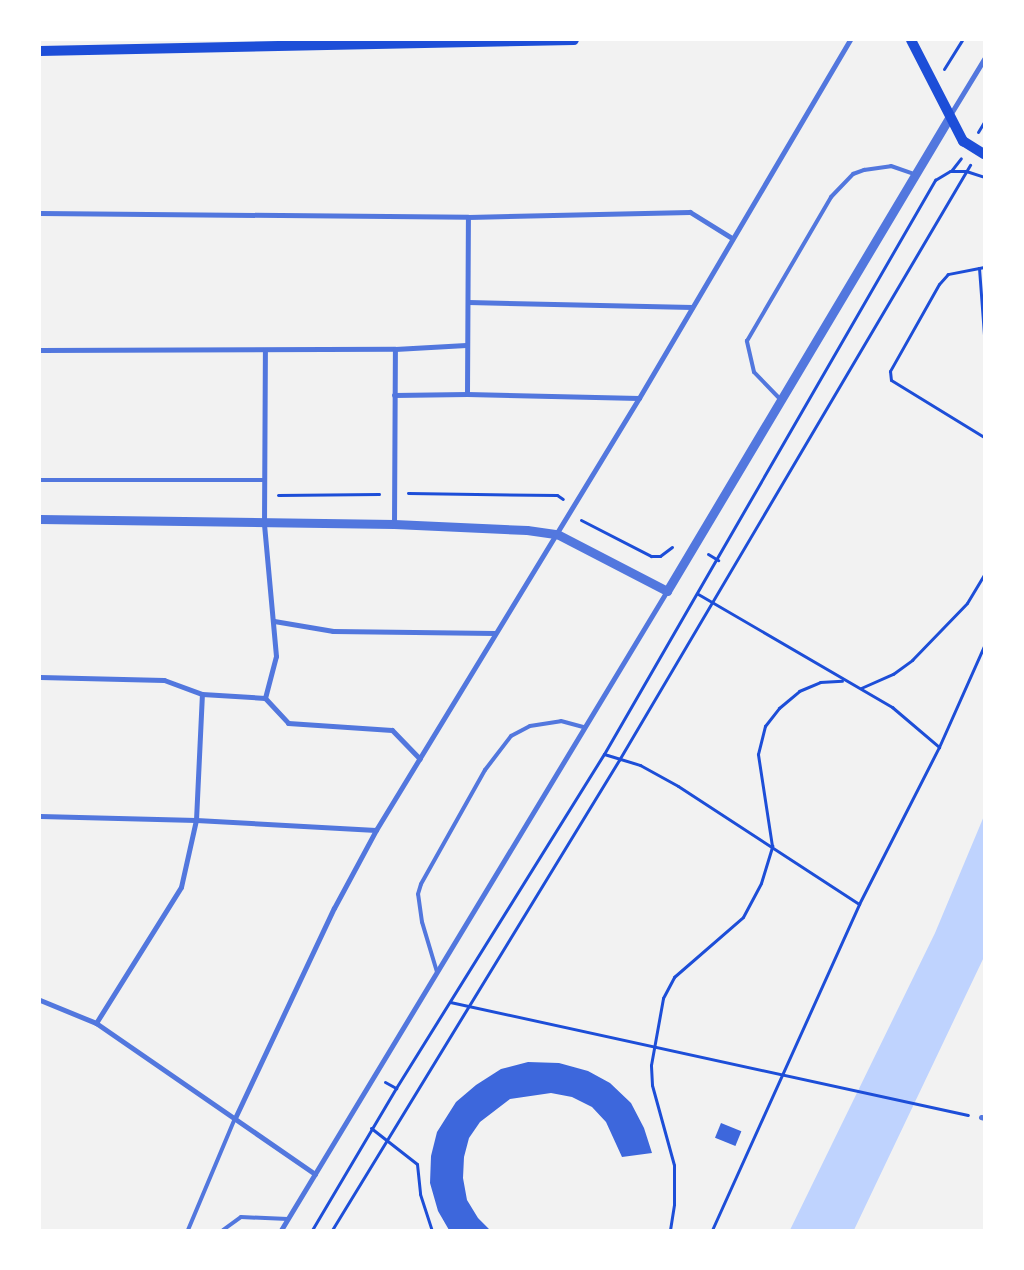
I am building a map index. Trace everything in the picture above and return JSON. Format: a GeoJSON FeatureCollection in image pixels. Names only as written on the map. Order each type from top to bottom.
{"type":"FeatureCollection","features":[{"type":"Feature","properties":{"kind":"main road"},"geometry":{"type":"LineString","coordinates":[[40,51],[281,43],[528,42],[574,40]]}},
{"type":"Feature","properties":{"kind":"main road"},"geometry":{"type":"LineString","coordinates":[[911,40],[931,76],[949,118],[963,141],[981,152]]}},
{"type":"Feature","properties":{"kind":"street"},"geometry":{"type":"LineString","coordinates":[[235,1118],[334,908],[376,830],[639,398],[850,40]]}},
{"type":"Feature","properties":{"kind":"street"},"geometry":{"type":"LineString","coordinates":[[282,1230],[583,727],[667,591],[780,398],[984,59]]}},
{"type":"Feature","properties":{"kind":"street"},"geometry":{"type":"LineString","coordinates":[[40,213],[468,217],[690,212],[732,238]]}},
{"type":"Feature","properties":{"kind":"street"},"geometry":{"type":"LineString","coordinates":[[467,394],[468,217]]}},
{"type":"Feature","properties":{"kind":"street"},"geometry":{"type":"LineString","coordinates":[[468,302],[692,307]]}},
{"type":"Feature","properties":{"kind":"street"},"geometry":{"type":"LineString","coordinates":[[40,350],[394,349],[466,345]]}},
{"type":"Feature","properties":{"kind":"street"},"geometry":{"type":"LineString","coordinates":[[394,349],[394,524]]}},
{"type":"Feature","properties":{"kind":"street"},"geometry":{"type":"LineString","coordinates":[[264,698],[276,656],[264,524],[265,350]]}},
{"type":"Feature","properties":{"kind":"street"},"geometry":{"type":"LineString","coordinates":[[394,395],[467,394],[639,398]]}},
{"type":"Feature","properties":{"kind":"street"},"geometry":{"type":"LineString","coordinates":[[40,520],[499,527],[557,534],[667,591]]}},
{"type":"Feature","properties":{"kind":"street"},"geometry":{"type":"LineString","coordinates":[[274,621],[333,631],[495,633]]}},
{"type":"Feature","properties":{"kind":"street"},"geometry":{"type":"LineString","coordinates":[[40,677],[164,680],[202,694],[264,698],[288,723],[392,730],[420,759]]}},
{"type":"Feature","properties":{"kind":"street"},"geometry":{"type":"LineString","coordinates":[[96,1023],[181,887],[196,820],[202,694]]}},
{"type":"Feature","properties":{"kind":"street"},"geometry":{"type":"LineString","coordinates":[[40,816],[196,820],[376,830]]}},
{"type":"Feature","properties":{"kind":"street"},"geometry":{"type":"LineString","coordinates":[[40,1000],[96,1023],[315,1174]]}},
{"type":"Feature","properties":{"kind":"lane"},"geometry":{"type":"LineString","coordinates":[[780,398],[754,372],[747,341],[831,197],[852,174],[864,170],[891,166],[914,174]]}},
{"type":"Feature","properties":{"kind":"lane"},"geometry":{"type":"LineString","coordinates":[[40,480],[264,480]]}},
{"type":"Feature","properties":{"kind":"lane"},"geometry":{"type":"LineString","coordinates":[[437,972],[422,922],[418,894],[421,884],[485,770],[511,736],[530,726],[562,721],[583,727]]}},
{"type":"Feature","properties":{"kind":"lane"},"geometry":{"type":"LineString","coordinates":[[188,1230],[235,1118]]}},
{"type":"Feature","properties":{"kind":"lane"},"geometry":{"type":"LineString","coordinates":[[223,1230],[241,1217],[288,1219]]}},
{"type":"Feature","properties":{"kind":"path"},"geometry":{"type":"LineString","coordinates":[[931,76],[943,70],[962,40]]}},
{"type":"Feature","properties":{"kind":"path"},"geometry":{"type":"LineString","coordinates":[[332,1230],[386,1138],[619,760],[713,602],[799,450],[966,171],[981,152]]}},
{"type":"Feature","properties":{"kind":"path"},"geometry":{"type":"LineString","coordinates":[[312,1230],[371,1128],[604,754],[936,180],[950,171],[966,171],[984,177]]}},
{"type":"Feature","properties":{"kind":"path"},"geometry":{"type":"LineString","coordinates":[[984,267],[948,274],[938,284],[890,372],[891,380],[984,437]]}},
{"type":"Feature","properties":{"kind":"path"},"geometry":{"type":"LineString","coordinates":[[979,268],[984,335]]}},
{"type":"Feature","properties":{"kind":"path"},"geometry":{"type":"LineString","coordinates":[[861,688],[893,674],[912,660],[967,603],[984,575]]}},
{"type":"Feature","properties":{"kind":"path"},"geometry":{"type":"LineString","coordinates":[[698,594],[819,664],[842,681],[861,688],[912,722],[939,748]]}},
{"type":"Feature","properties":{"kind":"path"},"geometry":{"type":"LineString","coordinates":[[712,1230],[859,904],[939,748],[984,646]]}},
{"type":"Feature","properties":{"kind":"path"},"geometry":{"type":"LineString","coordinates":[[670,1230],[674,1204],[674,1165],[652,1085],[652,1045],[663,998],[674,977],[743,917],[761,884],[772,846],[758,754],[765,726],[779,708],[799,691],[820,682],[842,681]]}},
{"type":"Feature","properties":{"kind":"path"},"geometry":{"type":"LineString","coordinates":[[604,754],[640,765],[678,786],[859,904]]}},
{"type":"Feature","properties":{"kind":"path"},"geometry":{"type":"LineString","coordinates":[[450,1002],[982,1118]]}},
{"type":"Feature","properties":{"kind":"path"},"geometry":{"type":"LineString","coordinates":[[371,1128],[417,1164],[420,1194],[432,1230]]}},
{"type":"Feature","properties":{"kind":"water"},"geometry":{"type":"Polygon","coordinates":[[[984,816],[984,957],[854,1230],[790,1230],[935,933],[984,816]]]}},
{"type":"Feature","properties":{"kind":"building"},"geometry":{"type":"Polygon","coordinates":[[[528,1062],[559,1063],[588,1071],[610,1083],[631,1103],[644,1128],[652,1153],[622,1157],[606,1122],[592,1107],[572,1097],[551,1093],[510,1099],[480,1122],[469,1138],[464,1157],[463,1178],[467,1200],[478,1218],[490,1230],[449,1230],[438,1211],[430,1183],[431,1156],[437,1132],[456,1102],[476,1085],[501,1069],[528,1062]]]}},
{"type":"Feature","properties":{"kind":"building"},"geometry":{"type":"Polygon","coordinates":[[[721,1123],[741,1131],[735,1146],[715,1138],[721,1123]]]}}]}
